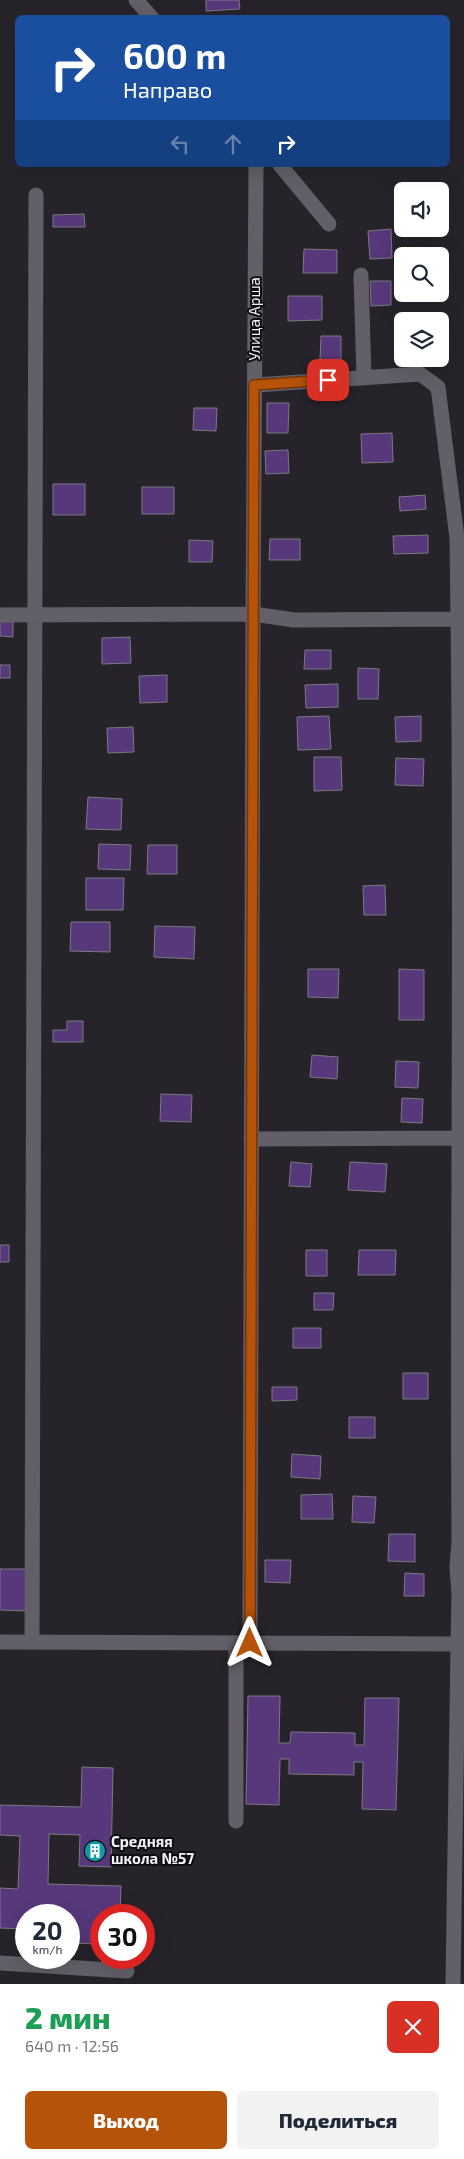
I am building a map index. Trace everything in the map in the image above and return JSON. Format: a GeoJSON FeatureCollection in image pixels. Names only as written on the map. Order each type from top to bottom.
{"type":"FeatureCollection","features":[{"type":"Feature","properties":{"kind":"street"},"geometry":{"type":"LineString","coordinates":[[136,0],[149,15]]}},
{"type":"Feature","properties":{"kind":"street","name":"Улица Арша"},"geometry":{"type":"LineString","coordinates":[[236,1821],[243,1643],[251,1139],[256,167]]}},
{"type":"Feature","properties":{"kind":"street"},"geometry":{"type":"LineString","coordinates":[[282,167],[329,224]]}},
{"type":"Feature","properties":{"kind":"street"},"geometry":{"type":"LineString","coordinates":[[32,1642],[36,194]]}},
{"type":"Feature","properties":{"kind":"street"},"geometry":{"type":"LineString","coordinates":[[361,274],[364,378]]}},
{"type":"Feature","properties":{"kind":"street"},"geometry":{"type":"LineString","coordinates":[[254,385],[420,374],[438,388],[457,538],[462,1138],[462,1541],[457,1567],[459,1595],[453,1984]]}},
{"type":"Feature","properties":{"kind":"street"},"geometry":{"type":"LineString","coordinates":[[0,615],[253,614],[294,620],[458,619]]}},
{"type":"Feature","properties":{"kind":"street"},"geometry":{"type":"LineString","coordinates":[[251,1139],[462,1138]]}},
{"type":"Feature","properties":{"kind":"street"},"geometry":{"type":"LineString","coordinates":[[0,1642],[458,1644]]}},
{"type":"Feature","properties":{"kind":"street"},"geometry":{"type":"LineString","coordinates":[[0,1963],[127,1971]]}},
{"type":"Feature","properties":{"kind":"building"},"geometry":{"type":"Polygon","coordinates":[[[206,0],[239,0],[240,9],[206,11],[206,0]]]}},
{"type":"Feature","properties":{"kind":"building"},"geometry":{"type":"Polygon","coordinates":[[[84,214],[85,227],[53,227],[53,215],[84,214]]]}},
{"type":"Feature","properties":{"kind":"building"},"geometry":{"type":"Polygon","coordinates":[[[391,229],[392,258],[370,259],[368,231],[391,229]]]}},
{"type":"Feature","properties":{"kind":"building"},"geometry":{"type":"Polygon","coordinates":[[[304,249],[337,250],[337,273],[303,273],[304,249]]]}},
{"type":"Feature","properties":{"kind":"building"},"geometry":{"type":"Polygon","coordinates":[[[370,281],[391,281],[391,305],[371,306],[370,281]]]}},
{"type":"Feature","properties":{"kind":"building"},"geometry":{"type":"Polygon","coordinates":[[[288,296],[322,296],[322,320],[288,321],[288,296]]]}},
{"type":"Feature","properties":{"kind":"building"},"geometry":{"type":"Polygon","coordinates":[[[321,336],[341,336],[341,361],[320,360],[321,336]]]}},
{"type":"Feature","properties":{"kind":"building"},"geometry":{"type":"Polygon","coordinates":[[[267,403],[289,403],[288,433],[267,433],[267,403]]]}},
{"type":"Feature","properties":{"kind":"building"},"geometry":{"type":"Polygon","coordinates":[[[194,408],[217,408],[216,431],[193,430],[194,408]]]}},
{"type":"Feature","properties":{"kind":"building"},"geometry":{"type":"Polygon","coordinates":[[[392,433],[393,462],[362,463],[361,434],[392,433]]]}},
{"type":"Feature","properties":{"kind":"building"},"geometry":{"type":"Polygon","coordinates":[[[288,450],[289,473],[266,474],[265,451],[288,450]]]}},
{"type":"Feature","properties":{"kind":"building"},"geometry":{"type":"Polygon","coordinates":[[[53,484],[85,484],[85,515],[53,515],[53,484]]]}},
{"type":"Feature","properties":{"kind":"building"},"geometry":{"type":"Polygon","coordinates":[[[142,487],[174,487],[174,514],[142,514],[142,487]]]}},
{"type":"Feature","properties":{"kind":"building"},"geometry":{"type":"Polygon","coordinates":[[[425,495],[426,509],[400,511],[399,497],[425,495]]]}},
{"type":"Feature","properties":{"kind":"building"},"geometry":{"type":"Polygon","coordinates":[[[428,535],[428,553],[394,554],[393,536],[428,535]]]}},
{"type":"Feature","properties":{"kind":"building"},"geometry":{"type":"Polygon","coordinates":[[[270,539],[300,539],[300,560],[269,560],[270,539]]]}},
{"type":"Feature","properties":{"kind":"building"},"geometry":{"type":"Polygon","coordinates":[[[189,540],[213,541],[212,562],[189,562],[189,540]]]}},
{"type":"Feature","properties":{"kind":"building"},"geometry":{"type":"Polygon","coordinates":[[[0,621],[13,621],[13,637],[0,636],[0,621]]]}},
{"type":"Feature","properties":{"kind":"building"},"geometry":{"type":"Polygon","coordinates":[[[130,637],[131,663],[102,664],[102,638],[130,637]]]}},
{"type":"Feature","properties":{"kind":"building"},"geometry":{"type":"Polygon","coordinates":[[[305,650],[331,650],[331,669],[304,669],[305,650]]]}},
{"type":"Feature","properties":{"kind":"building"},"geometry":{"type":"Polygon","coordinates":[[[0,665],[10,665],[10,678],[0,678],[0,665]]]}},
{"type":"Feature","properties":{"kind":"building"},"geometry":{"type":"Polygon","coordinates":[[[358,668],[379,669],[378,699],[358,699],[358,668]]]}},
{"type":"Feature","properties":{"kind":"building"},"geometry":{"type":"Polygon","coordinates":[[[167,675],[167,702],[140,703],[139,676],[167,675]]]}},
{"type":"Feature","properties":{"kind":"building"},"geometry":{"type":"Polygon","coordinates":[[[338,684],[338,707],[306,708],[305,685],[338,684]]]}},
{"type":"Feature","properties":{"kind":"building"},"geometry":{"type":"Polygon","coordinates":[[[329,716],[331,749],[298,750],[297,717],[329,716]]]}},
{"type":"Feature","properties":{"kind":"building"},"geometry":{"type":"Polygon","coordinates":[[[421,716],[421,741],[396,742],[395,717],[421,716]]]}},
{"type":"Feature","properties":{"kind":"building"},"geometry":{"type":"Polygon","coordinates":[[[133,727],[134,752],[108,753],[107,728],[133,727]]]}},
{"type":"Feature","properties":{"kind":"building"},"geometry":{"type":"Polygon","coordinates":[[[314,757],[341,757],[342,790],[314,791],[314,757]]]}},
{"type":"Feature","properties":{"kind":"building"},"geometry":{"type":"Polygon","coordinates":[[[396,758],[424,759],[423,786],[395,785],[396,758]]]}},
{"type":"Feature","properties":{"kind":"building"},"geometry":{"type":"Polygon","coordinates":[[[88,797],[122,799],[121,830],[86,829],[88,797]]]}},
{"type":"Feature","properties":{"kind":"building"},"geometry":{"type":"Polygon","coordinates":[[[99,844],[131,845],[130,870],[98,869],[99,844]]]}},
{"type":"Feature","properties":{"kind":"building"},"geometry":{"type":"Polygon","coordinates":[[[148,845],[177,845],[177,874],[147,874],[148,845]]]}},
{"type":"Feature","properties":{"kind":"building"},"geometry":{"type":"Polygon","coordinates":[[[86,878],[124,878],[123,910],[86,910],[86,878]]]}},
{"type":"Feature","properties":{"kind":"building"},"geometry":{"type":"Polygon","coordinates":[[[385,885],[386,915],[364,915],[363,886],[385,885]]]}},
{"type":"Feature","properties":{"kind":"building"},"geometry":{"type":"Polygon","coordinates":[[[71,922],[110,922],[110,952],[70,951],[71,922]]]}},
{"type":"Feature","properties":{"kind":"building"},"geometry":{"type":"Polygon","coordinates":[[[155,926],[195,927],[194,959],[154,957],[155,926]]]}},
{"type":"Feature","properties":{"kind":"building"},"geometry":{"type":"Polygon","coordinates":[[[308,969],[339,969],[338,998],[308,997],[308,969]]]}},
{"type":"Feature","properties":{"kind":"building"},"geometry":{"type":"Polygon","coordinates":[[[399,969],[424,970],[424,1020],[399,1020],[399,969]]]}},
{"type":"Feature","properties":{"kind":"building"},"geometry":{"type":"Polygon","coordinates":[[[67,1021],[83,1021],[83,1042],[53,1042],[53,1030],[67,1030],[67,1021]]]}},
{"type":"Feature","properties":{"kind":"building"},"geometry":{"type":"Polygon","coordinates":[[[312,1055],[338,1057],[337,1079],[310,1077],[312,1055]]]}},
{"type":"Feature","properties":{"kind":"building"},"geometry":{"type":"Polygon","coordinates":[[[396,1061],[419,1062],[418,1088],[395,1087],[396,1061]]]}},
{"type":"Feature","properties":{"kind":"building"},"geometry":{"type":"Polygon","coordinates":[[[161,1094],[192,1095],[191,1122],[160,1121],[161,1094]]]}},
{"type":"Feature","properties":{"kind":"building"},"geometry":{"type":"Polygon","coordinates":[[[402,1098],[423,1099],[422,1123],[401,1122],[402,1098]]]}},
{"type":"Feature","properties":{"kind":"building"},"geometry":{"type":"Polygon","coordinates":[[[291,1162],[312,1164],[310,1187],[289,1186],[291,1162]]]}},
{"type":"Feature","properties":{"kind":"building"},"geometry":{"type":"Polygon","coordinates":[[[350,1162],[387,1164],[385,1192],[348,1190],[350,1162]]]}},
{"type":"Feature","properties":{"kind":"building"},"geometry":{"type":"Polygon","coordinates":[[[0,1245],[9,1245],[9,1262],[0,1262],[0,1245]]]}},
{"type":"Feature","properties":{"kind":"building"},"geometry":{"type":"Polygon","coordinates":[[[306,1250],[327,1250],[327,1276],[306,1276],[306,1250]]]}},
{"type":"Feature","properties":{"kind":"building"},"geometry":{"type":"Polygon","coordinates":[[[359,1250],[396,1250],[395,1275],[358,1275],[359,1250]]]}},
{"type":"Feature","properties":{"kind":"building"},"geometry":{"type":"Polygon","coordinates":[[[314,1293],[334,1293],[333,1310],[314,1310],[314,1293]]]}},
{"type":"Feature","properties":{"kind":"building"},"geometry":{"type":"Polygon","coordinates":[[[293,1328],[321,1328],[321,1348],[293,1348],[293,1328]]]}},
{"type":"Feature","properties":{"kind":"building"},"geometry":{"type":"Polygon","coordinates":[[[403,1373],[428,1373],[428,1399],[403,1399],[403,1373]]]}},
{"type":"Feature","properties":{"kind":"building"},"geometry":{"type":"Polygon","coordinates":[[[272,1387],[297,1387],[297,1400],[272,1401],[272,1387]]]}},
{"type":"Feature","properties":{"kind":"building"},"geometry":{"type":"Polygon","coordinates":[[[349,1417],[375,1417],[375,1438],[349,1438],[349,1417]]]}},
{"type":"Feature","properties":{"kind":"building"},"geometry":{"type":"Polygon","coordinates":[[[292,1454],[321,1456],[320,1479],[291,1477],[292,1454]]]}},
{"type":"Feature","properties":{"kind":"building"},"geometry":{"type":"Polygon","coordinates":[[[332,1494],[333,1519],[301,1519],[301,1495],[332,1494]]]}},
{"type":"Feature","properties":{"kind":"building"},"geometry":{"type":"Polygon","coordinates":[[[353,1496],[376,1497],[374,1523],[352,1522],[353,1496]]]}},
{"type":"Feature","properties":{"kind":"building"},"geometry":{"type":"Polygon","coordinates":[[[389,1534],[415,1534],[415,1562],[388,1561],[389,1534]]]}},
{"type":"Feature","properties":{"kind":"building"},"geometry":{"type":"Polygon","coordinates":[[[265,1560],[291,1560],[290,1583],[265,1582],[265,1560]]]}},
{"type":"Feature","properties":{"kind":"building"},"geometry":{"type":"Polygon","coordinates":[[[0,1569],[26,1569],[26,1611],[0,1610],[0,1569]]]}},
{"type":"Feature","properties":{"kind":"building"},"geometry":{"type":"Polygon","coordinates":[[[405,1573],[424,1574],[424,1596],[404,1596],[405,1573]]]}},
{"type":"Feature","properties":{"kind":"building"},"geometry":{"type":"Polygon","coordinates":[[[248,1696],[280,1696],[279,1743],[290,1743],[291,1732],[355,1733],[355,1745],[364,1745],[365,1698],[399,1698],[396,1810],[362,1809],[363,1762],[354,1762],[354,1775],[289,1774],[289,1759],[280,1759],[279,1805],[246,1804],[248,1696]]]}},
{"type":"Feature","properties":{"kind":"building","name":"Средняя школа №57"},"geometry":{"type":"Polygon","coordinates":[[[82,1767],[113,1768],[111,1867],[79,1866],[80,1835],[49,1834],[48,1884],[121,1886],[120,1904],[90,1904],[90,1944],[80,1943],[80,1904],[15,1904],[15,1929],[0,1928],[0,1888],[18,1889],[20,1836],[0,1835],[0,1805],[81,1807],[82,1767]]]}},
{"type":"Feature","properties":{"kind":"place","name":"Средняя школа №57"},"geometry":{"type":"Point","coordinates":[95,1851]}},
{"type":"Feature","properties":{"kind":"route"},"geometry":{"type":"LineString","coordinates":[[250,1643],[254,385],[328,380]]}}]}
